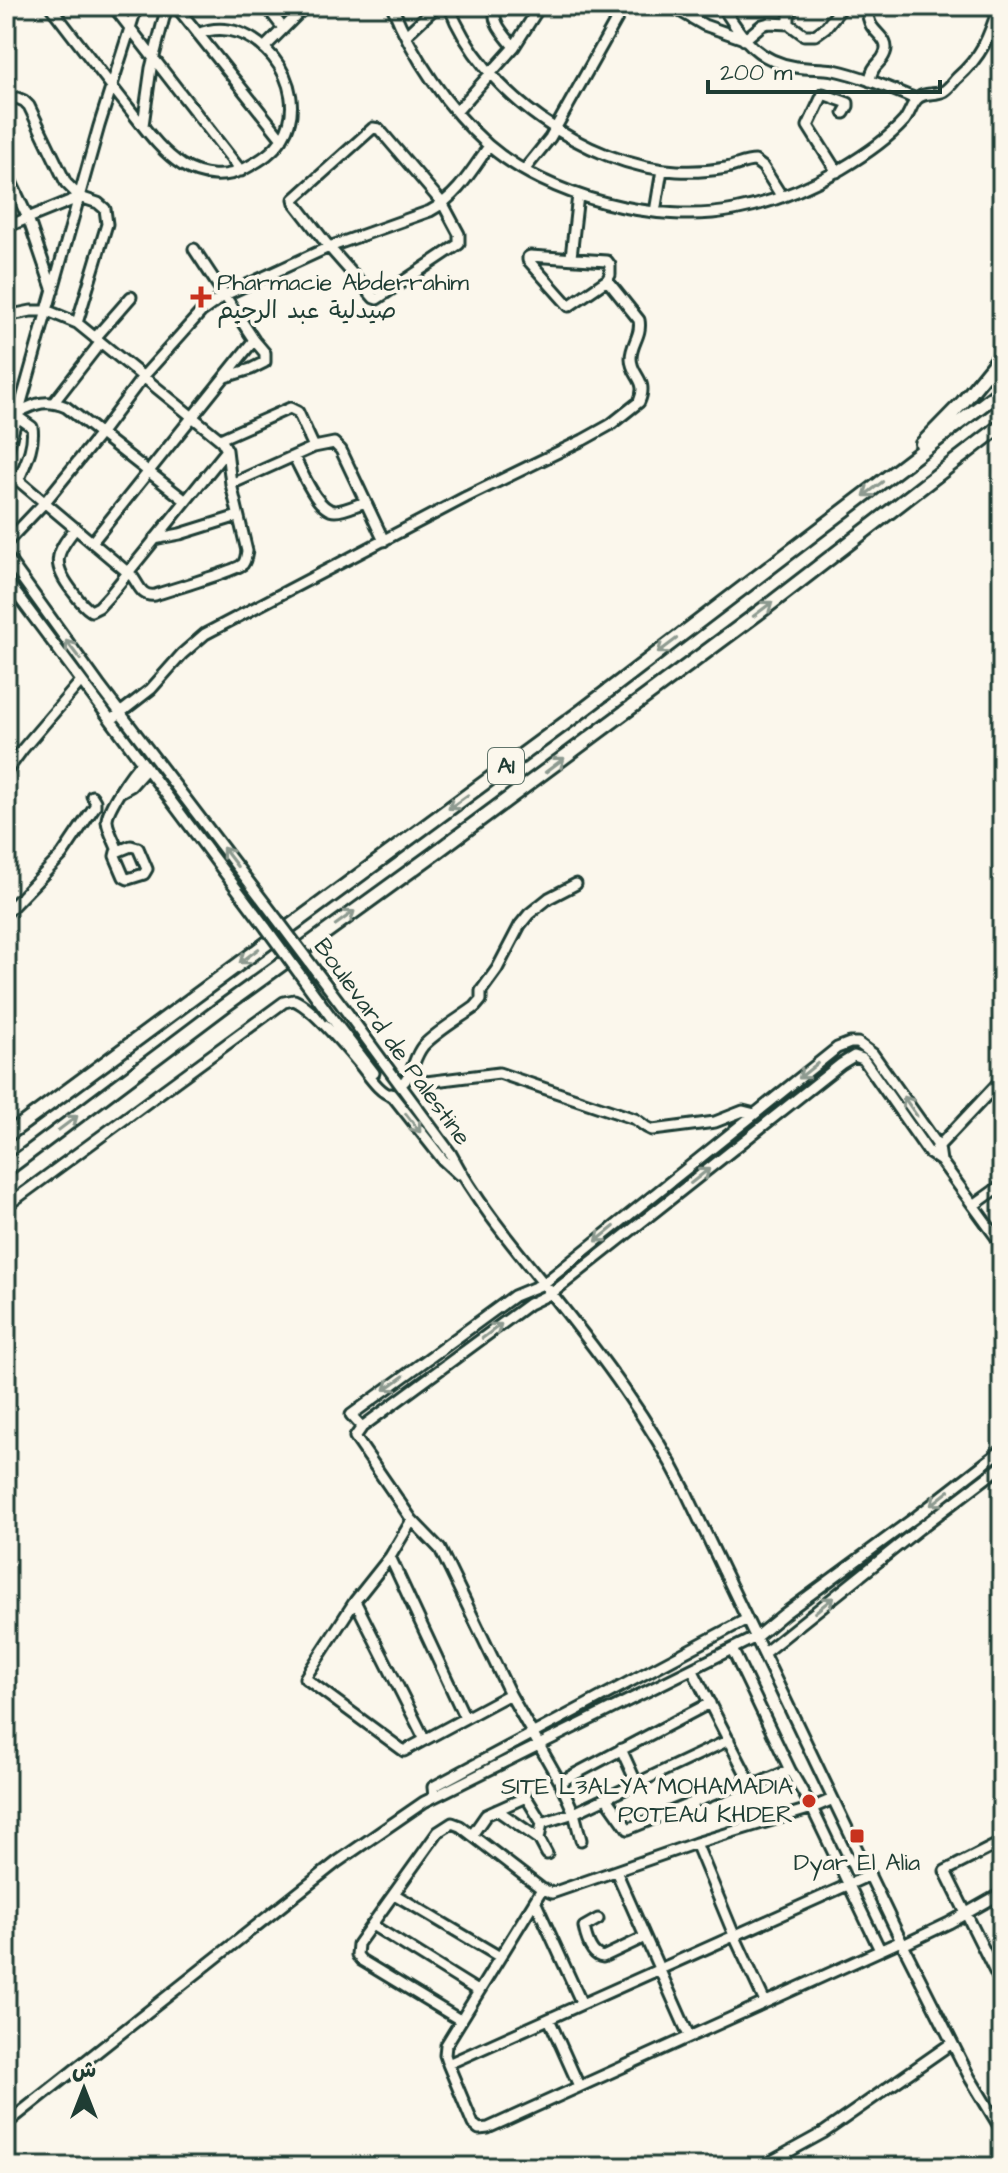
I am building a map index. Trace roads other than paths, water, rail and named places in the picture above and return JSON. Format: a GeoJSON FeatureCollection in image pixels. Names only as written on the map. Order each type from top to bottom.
{"type":"FeatureCollection","features":[{"type":"Feature","properties":{"kind":"highway"},"geometry":{"type":"LineString","coordinates":[[900,468],[963,402],[1002,354]]}},
{"type":"Feature","properties":{"kind":"highway","name":"A1"},"geometry":{"type":"LineString","coordinates":[[6,1136],[583,710],[1002,390]]}},
{"type":"Feature","properties":{"kind":"highway","name":"A1"},"geometry":{"type":"LineString","coordinates":[[6,1170],[769,605],[1002,425]]}},
{"type":"Feature","properties":{"kind":"street"},"geometry":{"type":"LineString","coordinates":[[50,6],[170,157],[191,170],[217,176],[241,171],[269,154],[282,139],[291,112],[291,94],[280,69],[254,39],[237,31],[217,29],[198,34]]}},
{"type":"Feature","properties":{"kind":"street"},"geometry":{"type":"LineString","coordinates":[[113,6],[241,171]]}},
{"type":"Feature","properties":{"kind":"street"},"geometry":{"type":"LineString","coordinates":[[6,456],[99,126],[137,6]]}},
{"type":"Feature","properties":{"kind":"street"},"geometry":{"type":"LineString","coordinates":[[143,125],[153,58],[167,6]]}},
{"type":"Feature","properties":{"kind":"street"},"geometry":{"type":"LineString","coordinates":[[176,6],[282,139]]}},
{"type":"Feature","properties":{"kind":"street"},"geometry":{"type":"LineString","coordinates":[[266,6],[283,28]]}},
{"type":"Feature","properties":{"kind":"street"},"geometry":{"type":"LineString","coordinates":[[264,48],[306,6]]}},
{"type":"Feature","properties":{"kind":"street"},"geometry":{"type":"LineString","coordinates":[[392,6],[425,69],[489,146],[556,187],[578,195],[655,212],[703,214],[731,211],[782,197],[858,160],[905,120],[916,99],[943,92],[977,58],[999,6]]}},
{"type":"Feature","properties":{"kind":"street"},"geometry":{"type":"LineString","coordinates":[[406,35],[437,6]]}},
{"type":"Feature","properties":{"kind":"street"},"geometry":{"type":"LineString","coordinates":[[449,6],[465,39],[491,74],[511,95],[556,128],[599,152],[662,170],[692,172],[755,161],[763,167],[782,197]]}},
{"type":"Feature","properties":{"kind":"street"},"geometry":{"type":"LineString","coordinates":[[496,6],[493,13],[495,20],[514,47]]}},
{"type":"Feature","properties":{"kind":"street"},"geometry":{"type":"LineString","coordinates":[[457,111],[514,47],[540,6]]}},
{"type":"Feature","properties":{"kind":"street"},"geometry":{"type":"LineString","coordinates":[[525,169],[550,138],[624,6]]}},
{"type":"Feature","properties":{"kind":"street"},"geometry":{"type":"LineString","coordinates":[[671,6],[704,25],[744,40],[769,60],[800,68],[836,71],[916,99]]}},
{"type":"Feature","properties":{"kind":"street"},"geometry":{"type":"LineString","coordinates":[[722,6],[744,40]]}},
{"type":"Feature","properties":{"kind":"street"},"geometry":{"type":"LineString","coordinates":[[793,6],[789,24],[804,35],[815,35],[826,27],[843,6]]}},
{"type":"Feature","properties":{"kind":"street"},"geometry":{"type":"LineString","coordinates":[[866,6],[869,21],[886,49],[872,69],[870,81]]}},
{"type":"Feature","properties":{"kind":"street"},"geometry":{"type":"LineString","coordinates":[[744,40],[765,24],[789,24]]}},
{"type":"Feature","properties":{"kind":"street"},"geometry":{"type":"LineString","coordinates":[[837,172],[808,126],[823,94],[848,103],[844,113]]}},
{"type":"Feature","properties":{"kind":"street"},"geometry":{"type":"LineString","coordinates":[[6,101],[17,98],[29,106],[66,183],[80,197],[105,209],[107,218],[101,246],[77,323]]}},
{"type":"Feature","properties":{"kind":"street"},"geometry":{"type":"LineString","coordinates":[[373,128],[379,129],[443,204],[459,234],[459,244],[377,299],[329,247],[294,199],[373,128]]}},
{"type":"Feature","properties":{"kind":"street"},"geometry":{"type":"LineString","coordinates":[[6,543],[45,502],[142,378],[201,312],[225,295],[329,247],[443,204],[463,183],[489,146]]}},
{"type":"Feature","properties":{"kind":"street"},"geometry":{"type":"LineString","coordinates":[[655,212],[662,170]]}},
{"type":"Feature","properties":{"kind":"street"},"geometry":{"type":"LineString","coordinates":[[6,171],[28,218],[53,291]]}},
{"type":"Feature","properties":{"kind":"street"},"geometry":{"type":"LineString","coordinates":[[571,257],[578,195]]}},
{"type":"Feature","properties":{"kind":"street"},"geometry":{"type":"LineString","coordinates":[[6,227],[80,197]]}},
{"type":"Feature","properties":{"kind":"street"},"geometry":{"type":"LineString","coordinates":[[194,249],[265,353],[265,362],[225,377]]}},
{"type":"Feature","properties":{"kind":"street"},"geometry":{"type":"LineString","coordinates":[[571,257],[610,263],[610,275],[569,306],[527,258],[571,257]]}},
{"type":"Feature","properties":{"kind":"street"},"geometry":{"type":"LineString","coordinates":[[111,720],[151,689],[188,647],[205,634],[466,497],[583,440],[610,425],[639,402],[643,384],[631,358],[639,335],[639,320],[607,280]]}},
{"type":"Feature","properties":{"kind":"street"},"geometry":{"type":"LineString","coordinates":[[54,402],[131,297]]}},
{"type":"Feature","properties":{"kind":"street"},"geometry":{"type":"LineString","coordinates":[[6,470],[132,576],[144,594],[150,596],[244,563],[247,551],[231,484],[227,450],[220,439],[77,323],[48,311],[7,313]]}},
{"type":"Feature","properties":{"kind":"street"},"geometry":{"type":"LineString","coordinates":[[93,541],[254,340]]}},
{"type":"Feature","properties":{"kind":"street"},"geometry":{"type":"LineString","coordinates":[[18,415],[37,404],[54,402],[66,407],[186,501]]}},
{"type":"Feature","properties":{"kind":"street"},"geometry":{"type":"LineString","coordinates":[[220,439],[290,408],[298,412],[314,447]]}},
{"type":"Feature","properties":{"kind":"street"},"geometry":{"type":"LineString","coordinates":[[18,415],[32,427],[33,432],[31,447],[18,481]]}},
{"type":"Feature","properties":{"kind":"street"},"geometry":{"type":"LineString","coordinates":[[231,484],[331,442],[336,445],[384,541]]}},
{"type":"Feature","properties":{"kind":"street"},"geometry":{"type":"LineString","coordinates":[[76,528],[59,552],[59,568],[61,576],[85,608],[91,611],[99,607],[227,450]]}},
{"type":"Feature","properties":{"kind":"street"},"geometry":{"type":"LineString","coordinates":[[294,457],[324,508],[341,510],[365,502]]}},
{"type":"Feature","properties":{"kind":"street"},"geometry":{"type":"LineString","coordinates":[[154,539],[238,516]]}},
{"type":"Feature","properties":{"kind":"street","name":"Boulevard de Palestine"},"geometry":{"type":"LineString","coordinates":[[6,556],[401,1085],[451,1154],[464,1179]]}},
{"type":"Feature","properties":{"kind":"street","name":"Boulevard de Palestine"},"geometry":{"type":"LineString","coordinates":[[6,580],[331,1017],[443,1160],[464,1179]]}},
{"type":"Feature","properties":{"kind":"street"},"geometry":{"type":"LineString","coordinates":[[6,772],[81,681]]}},
{"type":"Feature","properties":{"kind":"street"},"geometry":{"type":"LineString","coordinates":[[118,851],[107,817],[125,782],[144,765]]}},
{"type":"Feature","properties":{"kind":"street"},"geometry":{"type":"LineString","coordinates":[[6,913],[62,855],[95,806],[92,796]]}},
{"type":"Feature","properties":{"kind":"street"},"geometry":{"type":"LineString","coordinates":[[401,1085],[411,1074],[424,1045],[481,1000],[481,991],[529,914],[549,898],[576,884]]}},
{"type":"Feature","properties":{"kind":"street"},"geometry":{"type":"LineString","coordinates":[[6,1206],[277,1006],[290,1000],[299,1002],[312,1013],[378,1086],[392,1096]]}},
{"type":"Feature","properties":{"kind":"street"},"geometry":{"type":"LineString","coordinates":[[854,1042],[854,1056]]}},
{"type":"Feature","properties":{"kind":"street"},"geometry":{"type":"LineString","coordinates":[[362,1427],[351,1415],[514,1296],[543,1284],[837,1048],[854,1042]]}},
{"type":"Feature","properties":{"kind":"street"},"geometry":{"type":"LineString","coordinates":[[854,1042],[873,1054],[941,1161],[1002,1245]]}},
{"type":"Feature","properties":{"kind":"street"},"geometry":{"type":"LineString","coordinates":[[581,1840],[574,1813],[560,1782],[510,1694],[440,1549],[412,1520],[355,1437],[362,1427],[529,1304],[552,1293],[847,1059],[854,1056],[863,1059],[934,1150]]}},
{"type":"Feature","properties":{"kind":"street"},"geometry":{"type":"LineString","coordinates":[[411,1074],[426,1082],[499,1073],[635,1119],[652,1130],[715,1122],[743,1111],[755,1114]]}},
{"type":"Feature","properties":{"kind":"street"},"geometry":{"type":"LineString","coordinates":[[934,1150],[1002,1079]]}},
{"type":"Feature","properties":{"kind":"street"},"geometry":{"type":"LineString","coordinates":[[464,1179],[607,1366],[657,1437],[902,1943],[975,2088],[1002,2131]]}},
{"type":"Feature","properties":{"kind":"street"},"geometry":{"type":"LineString","coordinates":[[974,1205],[1002,1185]]}},
{"type":"Feature","properties":{"kind":"street"},"geometry":{"type":"LineString","coordinates":[[6,2124],[337,1862],[434,1797],[756,1637],[1002,1450]]}},
{"type":"Feature","properties":{"kind":"street"},"geometry":{"type":"LineString","coordinates":[[764,1653],[1002,1466]]}},
{"type":"Feature","properties":{"kind":"street"},"geometry":{"type":"LineString","coordinates":[[412,1520],[390,1557],[355,1601],[305,1678],[404,1751],[510,1694]]}},
{"type":"Feature","properties":{"kind":"street"},"geometry":{"type":"LineString","coordinates":[[390,1557],[465,1718]]}},
{"type":"Feature","properties":{"kind":"street"},"geometry":{"type":"LineString","coordinates":[[355,1601],[425,1740]]}},
{"type":"Feature","properties":{"kind":"street"},"geometry":{"type":"LineString","coordinates":[[434,1797],[433,1787],[747,1619]]}},
{"type":"Feature","properties":{"kind":"street"},"geometry":{"type":"LineString","coordinates":[[732,1649],[880,1950]]}},
{"type":"Feature","properties":{"kind":"street"},"geometry":{"type":"LineString","coordinates":[[692,1669],[749,1780],[757,1784],[790,1770]]}},
{"type":"Feature","properties":{"kind":"street"},"geometry":{"type":"LineString","coordinates":[[560,1782],[710,1703]]}},
{"type":"Feature","properties":{"kind":"street"},"geometry":{"type":"LineString","coordinates":[[542,1823],[574,1813],[729,1740]]}},
{"type":"Feature","properties":{"kind":"street"},"geometry":{"type":"LineString","coordinates":[[621,1749],[637,1784]]}},
{"type":"Feature","properties":{"kind":"street"},"geometry":{"type":"LineString","coordinates":[[606,1798],[628,1829],[749,1780]]}},
{"type":"Feature","properties":{"kind":"street"},"geometry":{"type":"LineString","coordinates":[[472,1835],[486,1815],[526,1797],[542,1823],[539,1839]]}},
{"type":"Feature","properties":{"kind":"street"},"geometry":{"type":"LineString","coordinates":[[460,2020],[359,1957],[357,1951],[358,1944],[444,1826],[456,1824],[542,1889],[552,1893],[833,1799]]}},
{"type":"Feature","properties":{"kind":"street"},"geometry":{"type":"LineString","coordinates":[[497,1810],[539,1839],[547,1854]]}},
{"type":"Feature","properties":{"kind":"street"},"geometry":{"type":"LineString","coordinates":[[1002,1842],[945,1871],[1002,1986]]}},
{"type":"Feature","properties":{"kind":"street"},"geometry":{"type":"LineString","coordinates":[[696,1843],[765,2002]]}},
{"type":"Feature","properties":{"kind":"street"},"geometry":{"type":"LineString","coordinates":[[616,1871],[689,2036]]}},
{"type":"Feature","properties":{"kind":"street"},"geometry":{"type":"LineString","coordinates":[[448,2064],[870,1875]]}},
{"type":"Feature","properties":{"kind":"street"},"geometry":{"type":"LineString","coordinates":[[542,1889],[446,2045],[448,2064],[473,2124],[481,2130],[880,1950],[949,1923],[1002,1893]]}},
{"type":"Feature","properties":{"kind":"street"},"geometry":{"type":"LineString","coordinates":[[394,1894],[500,1957]]}},
{"type":"Feature","properties":{"kind":"street"},"geometry":{"type":"LineString","coordinates":[[535,1901],[582,2004]]}},
{"type":"Feature","properties":{"kind":"street"},"geometry":{"type":"LineString","coordinates":[[598,1919],[584,1927],[597,1957],[645,1937]]}},
{"type":"Feature","properties":{"kind":"street"},"geometry":{"type":"LineString","coordinates":[[372,1925],[478,1991]]}},
{"type":"Feature","properties":{"kind":"street"},"geometry":{"type":"LineString","coordinates":[[549,2019],[579,2086]]}},
{"type":"Feature","properties":{"kind":"street"},"geometry":{"type":"LineString","coordinates":[[761,2167],[832,2127],[952,2043]]}},
{"type":"Feature","properties":{"kind":"place","name":"Pharmacie Abderrahim صيدلية عبد الرحيم"},"geometry":{"type":"Point","coordinates":[201,297]}},
{"type":"Feature","properties":{"kind":"place","name":"SITE L3ALYA MOHAMADIA POTEAU KHDER"},"geometry":{"type":"Point","coordinates":[809,1801]}},
{"type":"Feature","properties":{"kind":"place","name":"Dyar El Alia"},"geometry":{"type":"Point","coordinates":[857,1836]}}]}
